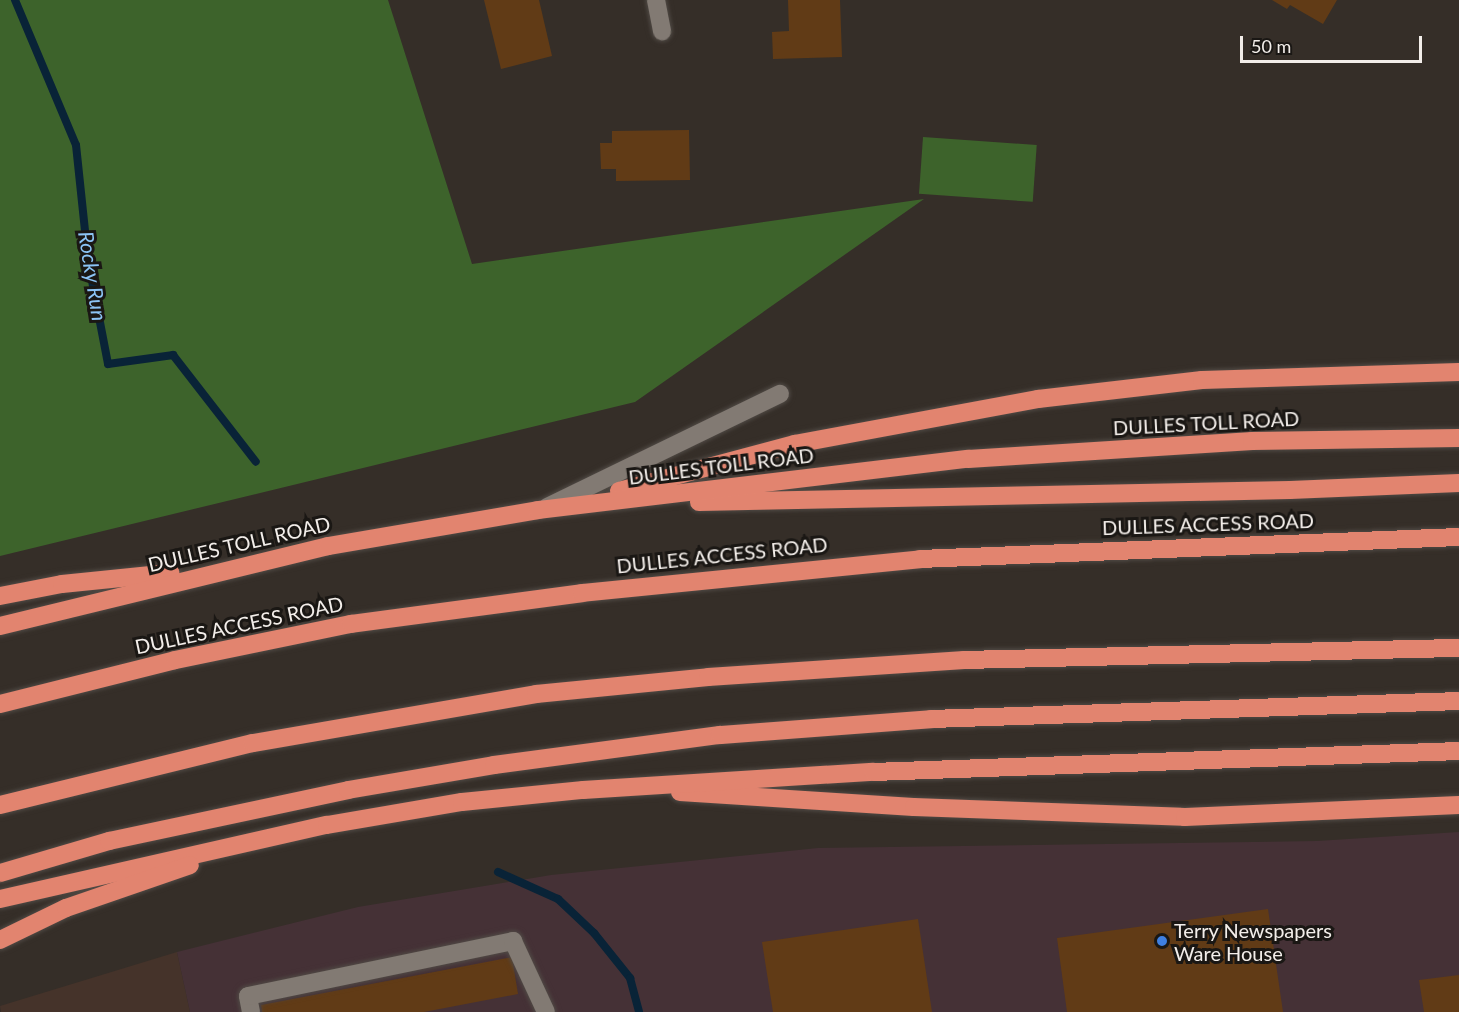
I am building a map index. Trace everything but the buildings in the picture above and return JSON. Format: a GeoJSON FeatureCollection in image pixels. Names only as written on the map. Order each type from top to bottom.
{"type":"FeatureCollection","features":[{"type":"Feature","properties":{"kind":"highway"},"geometry":{"type":"LineString","coordinates":[[538,510],[795,444],[1038,399],[1202,380],[1459,372]]}},
{"type":"Feature","properties":{"kind":"highway","name":"DULLES TOLL ROAD"},"geometry":{"type":"LineString","coordinates":[[0,626],[253,563],[412,530],[538,510],[968,459],[1252,441],[1459,438]]}},
{"type":"Feature","properties":{"kind":"highway"},"geometry":{"type":"LineString","coordinates":[[538,510],[815,498],[1290,490],[1459,483]]}},
{"type":"Feature","properties":{"kind":"highway","name":"DULLES ACCESS ROAD"},"geometry":{"type":"LineString","coordinates":[[0,704],[175,660],[351,624],[582,593],[920,559],[1459,537]]}},
{"type":"Feature","properties":{"kind":"highway"},"geometry":{"type":"LineString","coordinates":[[0,596],[62,584],[253,563]]}},
{"type":"Feature","properties":{"kind":"highway"},"geometry":{"type":"LineString","coordinates":[[0,805],[253,743],[536,694],[880,664],[1459,648]]}},
{"type":"Feature","properties":{"kind":"highway"},"geometry":{"type":"LineString","coordinates":[[1355,651],[1459,653]]}},
{"type":"Feature","properties":{"kind":"highway"},"geometry":{"type":"LineString","coordinates":[[0,873],[109,842],[348,790],[494,765],[708,736],[942,718],[1459,701]]}},
{"type":"Feature","properties":{"kind":"highway"},"geometry":{"type":"LineString","coordinates":[[0,899],[276,835],[404,811],[583,790],[861,772],[1459,751]]}},
{"type":"Feature","properties":{"kind":"highway"},"geometry":{"type":"LineString","coordinates":[[583,790],[1185,817],[1459,806]]}},
{"type":"Feature","properties":{"kind":"highway"},"geometry":{"type":"LineString","coordinates":[[0,940],[66,908],[276,835]]}},
{"type":"Feature","properties":{"kind":"street"},"geometry":{"type":"LineString","coordinates":[[656,0],[662,31]]}},
{"type":"Feature","properties":{"kind":"street"},"geometry":{"type":"LineString","coordinates":[[538,510],[780,394]]}},
{"type":"Feature","properties":{"kind":"street"},"geometry":{"type":"LineString","coordinates":[[251,1012],[248,996],[513,941],[546,1012]]}},
{"type":"Feature","properties":{"kind":"shaded area"},"geometry":{"type":"Polygon","coordinates":[[[1459,832],[1459,1012],[190,1012],[177,952],[358,907],[551,875],[818,848],[1317,841],[1459,832]]]}},
{"type":"Feature","properties":{"kind":"shaded area"},"geometry":{"type":"Polygon","coordinates":[[[177,952],[190,1012],[1,1012],[0,1006],[177,952]]]}},
{"type":"Feature","properties":{"kind":"green space"},"geometry":{"type":"Polygon","coordinates":[[[0,0],[388,0],[472,264],[924,199],[635,402],[0,556],[0,0]]]}},
{"type":"Feature","properties":{"kind":"green space"},"geometry":{"type":"Polygon","coordinates":[[[923,137],[1037,145],[1033,202],[919,194],[923,137]]]}},
{"type":"Feature","properties":{"kind":"waterway","name":"Rocky Run"},"geometry":{"type":"LineString","coordinates":[[15,0],[76,145],[88,260],[108,364],[173,355],[256,462]]}},
{"type":"Feature","properties":{"kind":"waterway","name":"Rocky Run"},"geometry":{"type":"LineString","coordinates":[[498,872],[558,899],[594,933],[630,978],[639,1012]]}},
{"type":"Feature","properties":{"kind":"place","name":"Terry Newspapers Ware House"},"geometry":{"type":"Point","coordinates":[1162,941]}}]}
